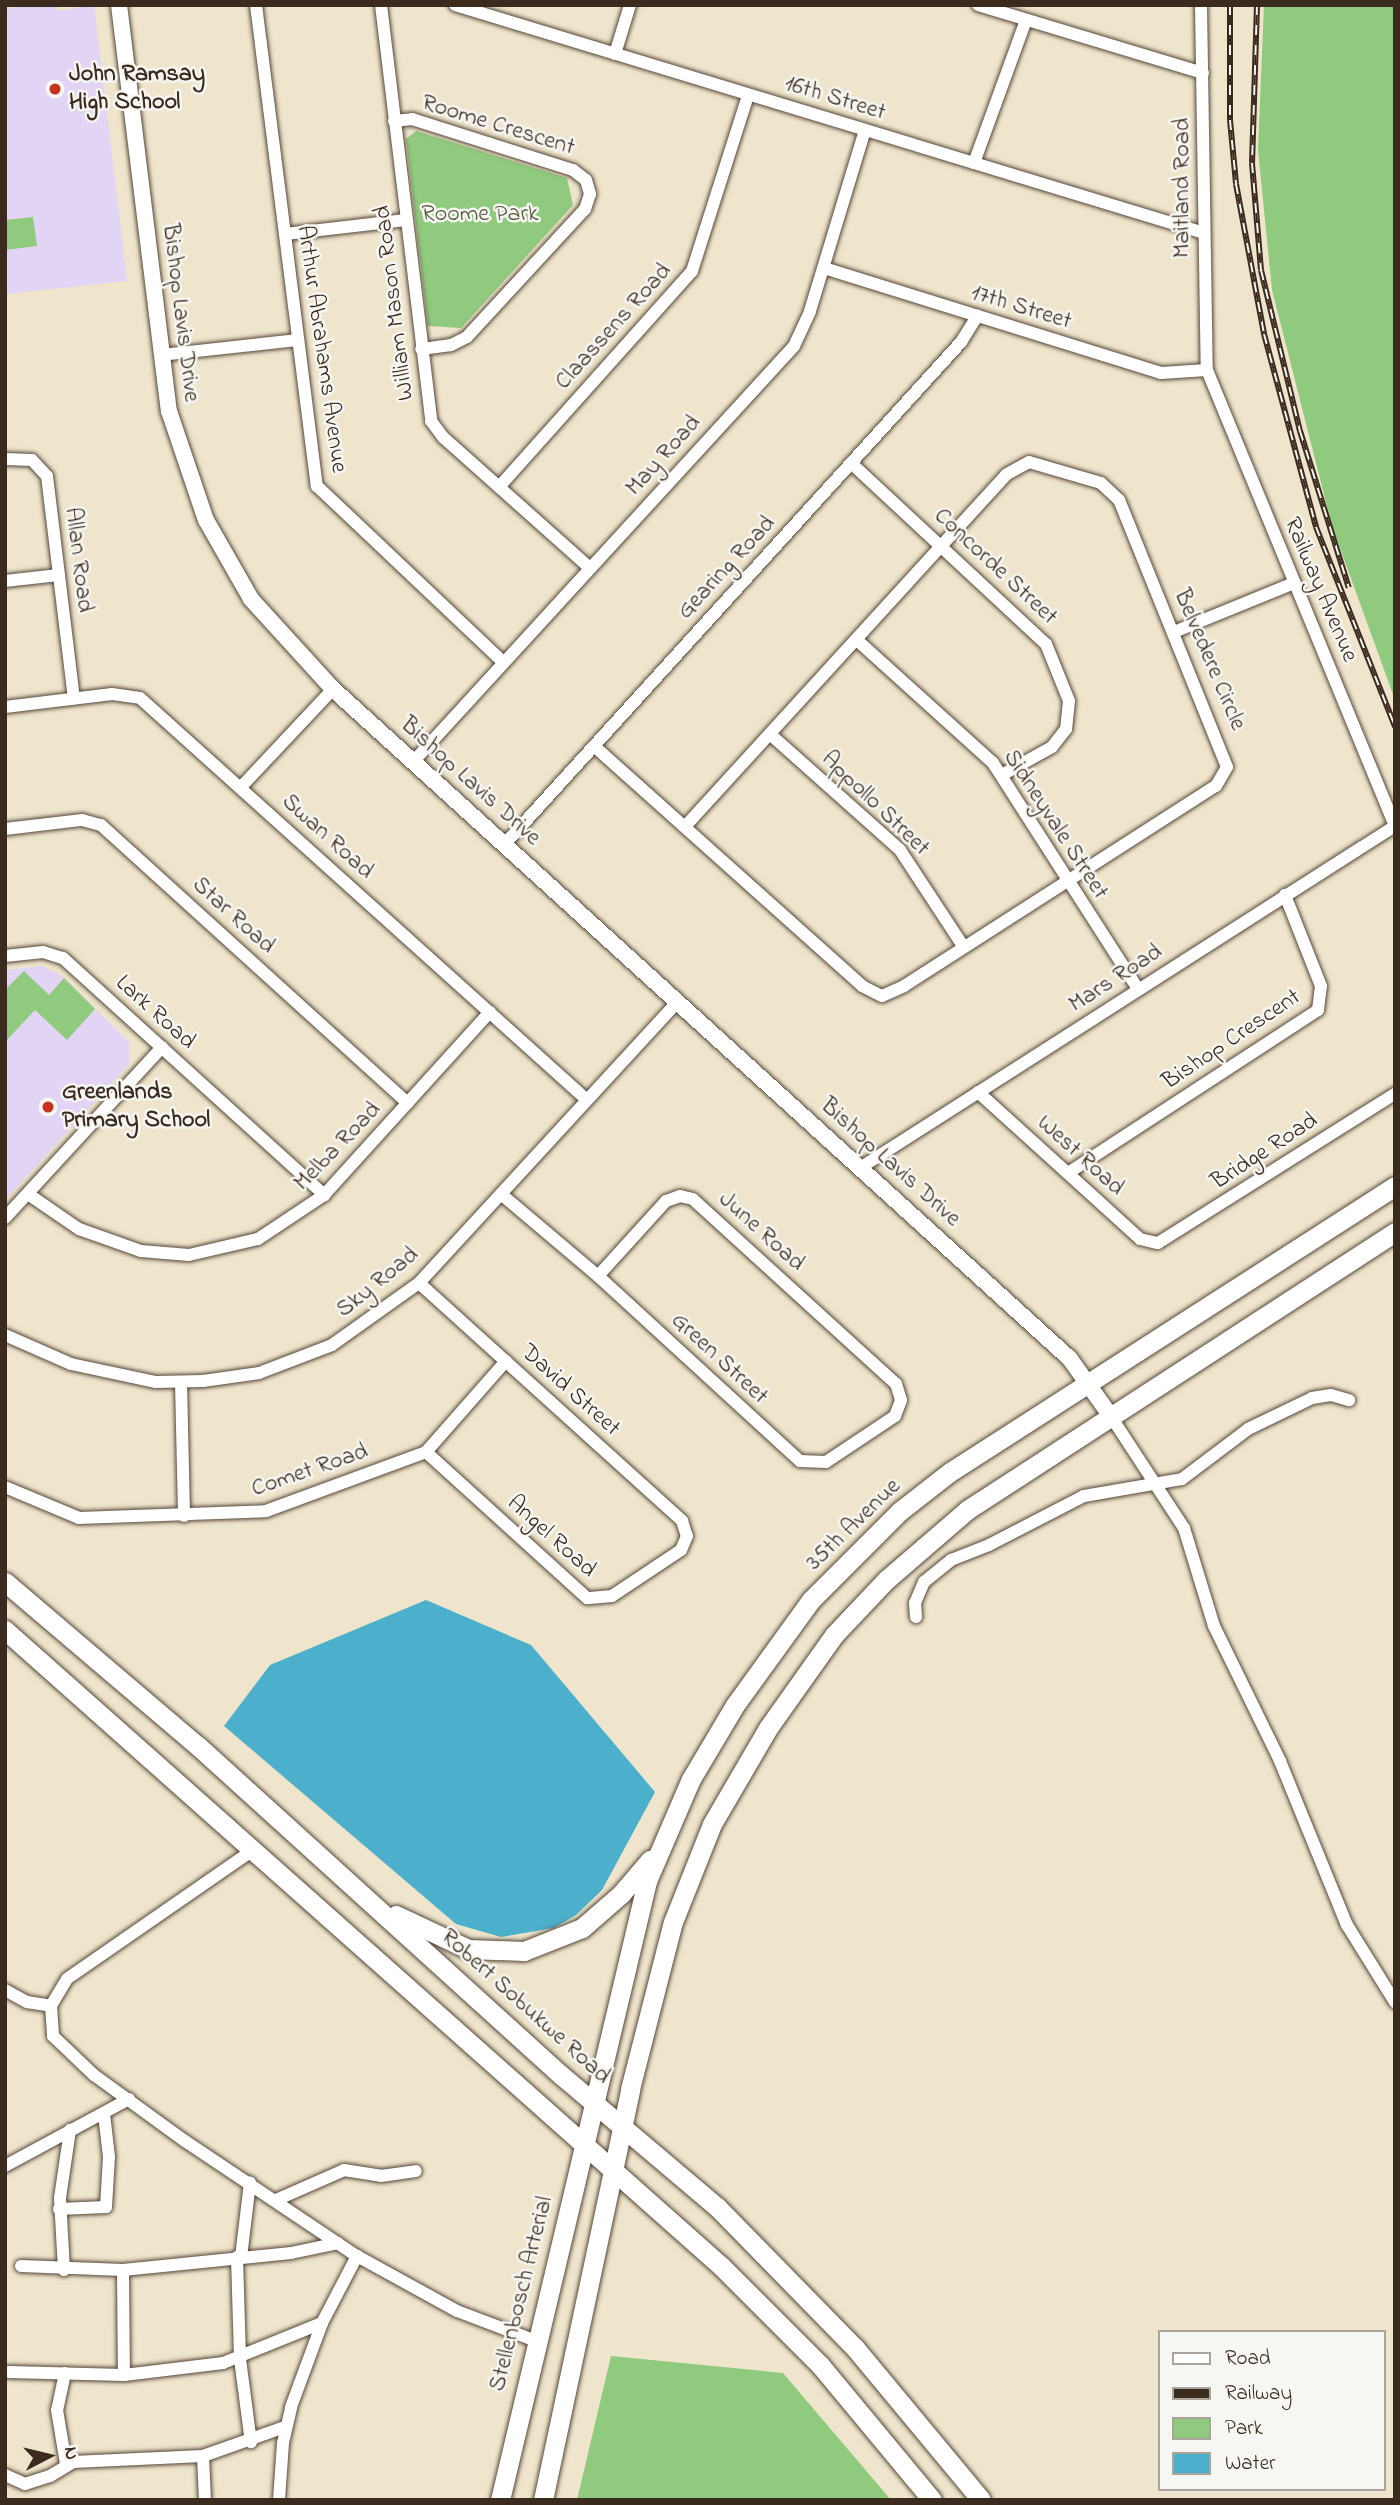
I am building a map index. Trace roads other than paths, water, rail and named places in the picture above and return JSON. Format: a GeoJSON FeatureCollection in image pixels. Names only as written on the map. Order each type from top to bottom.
{"type":"FeatureCollection","features":[{"type":"Feature","properties":{"kind":"main road","name":"35th Avenue"},"geometry":{"type":"LineString","coordinates":[[594,2101],[637,1918],[658,1851],[713,1740],[811,1600],[900,1511],[950,1472],[1395,1186]]}},
{"type":"Feature","properties":{"kind":"main road"},"geometry":{"type":"LineString","coordinates":[[543,2500],[624,2126],[680,1899],[729,1791],[768,1728],[834,1635],[917,1552],[994,1490],[1395,1232]]}},
{"type":"Feature","properties":{"kind":"main road","name":"Robert Sobukwe Road"},"geometry":{"type":"LineString","coordinates":[[5,1582],[717,2207],[822,2312],[981,2500]]}},
{"type":"Feature","properties":{"kind":"main road"},"geometry":{"type":"LineString","coordinates":[[5,1630],[615,2171],[792,2335],[932,2500]]}},
{"type":"Feature","properties":{"kind":"main road"},"geometry":{"type":"LineString","coordinates":[[373,1904],[468,1949],[524,1951],[565,1938],[589,1923],[621,1894],[658,1851]]}},
{"type":"Feature","properties":{"kind":"main road","name":"Stellenbosch Arterial"},"geometry":{"type":"LineString","coordinates":[[500,2500],[594,2101]]}},
{"type":"Feature","properties":{"kind":"street","name":"Bishop Lavis Drive"},"geometry":{"type":"LineString","coordinates":[[119,5],[161,355],[184,466],[220,547],[266,617],[333,689],[1070,1359],[1110,1415]]}},
{"type":"Feature","properties":{"kind":"street","name":"Arthur Abrahams Avenue"},"geometry":{"type":"LineString","coordinates":[[256,5],[296,340],[317,486],[503,662]]}},
{"type":"Feature","properties":{"kind":"street","name":"William Mason Road"},"geometry":{"type":"LineString","coordinates":[[381,5],[429,411],[436,431],[590,568]]}},
{"type":"Feature","properties":{"kind":"street","name":"16th Street"},"geometry":{"type":"LineString","coordinates":[[455,5],[1204,233]]}},
{"type":"Feature","properties":{"kind":"street"},"geometry":{"type":"LineString","coordinates":[[615,54],[630,5]]}},
{"type":"Feature","properties":{"kind":"street"},"geometry":{"type":"LineString","coordinates":[[978,5],[1203,72]]}},
{"type":"Feature","properties":{"kind":"street","name":"Maitland Road"},"geometry":{"type":"LineString","coordinates":[[1202,5],[1208,370]]}},
{"type":"Feature","properties":{"kind":"street"},"geometry":{"type":"LineString","coordinates":[[974,163],[1026,20]]}},
{"type":"Feature","properties":{"kind":"street","name":"Claassens Road"},"geometry":{"type":"LineString","coordinates":[[499,486],[692,271],[748,95]]}},
{"type":"Feature","properties":{"kind":"street","name":"Roome Crescent"},"geometry":{"type":"LineString","coordinates":[[394,121],[412,119],[573,170],[586,180],[590,194],[585,209],[467,337],[451,345],[421,349]]}},
{"type":"Feature","properties":{"kind":"street","name":"May Road"},"geometry":{"type":"LineString","coordinates":[[413,762],[794,346],[824,268],[866,130]]}},
{"type":"Feature","properties":{"kind":"street"},"geometry":{"type":"LineString","coordinates":[[285,234],[406,220]]}},
{"type":"Feature","properties":{"kind":"street","name":"17th Street"},"geometry":{"type":"LineString","coordinates":[[824,268],[1161,373],[1208,370]]}},
{"type":"Feature","properties":{"kind":"street","name":"Gearing Road"},"geometry":{"type":"LineString","coordinates":[[504,845],[961,342],[977,316]]}},
{"type":"Feature","properties":{"kind":"street"},"geometry":{"type":"LineString","coordinates":[[161,355],[296,340]]}},
{"type":"Feature","properties":{"kind":"street","name":"Railway Avenue"},"geometry":{"type":"LineString","coordinates":[[1208,370],[1395,826]]}},
{"type":"Feature","properties":{"kind":"street","name":"Allan Road"},"geometry":{"type":"LineString","coordinates":[[5,459],[32,460],[47,476],[74,698]]}},
{"type":"Feature","properties":{"kind":"street","name":"Concorde Street"},"geometry":{"type":"LineString","coordinates":[[850,463],[1042,637],[1069,701],[1066,729],[1057,742],[1002,775]]}},
{"type":"Feature","properties":{"kind":"street","name":"Belvedere Circle"},"geometry":{"type":"LineString","coordinates":[[594,746],[873,993],[882,996],[898,990],[1216,786],[1226,773],[1224,752],[1122,507],[1101,483],[1036,463],[1023,464],[1006,475],[858,641],[686,826]]}},
{"type":"Feature","properties":{"kind":"street"},"geometry":{"type":"LineString","coordinates":[[5,581],[59,575]]}},
{"type":"Feature","properties":{"kind":"street"},"geometry":{"type":"LineString","coordinates":[[1174,632],[1294,583]]}},
{"type":"Feature","properties":{"kind":"street","name":"Sidneyvale Street"},"geometry":{"type":"LineString","coordinates":[[858,641],[1002,775],[1066,881],[1138,989]]}},
{"type":"Feature","properties":{"kind":"street"},"geometry":{"type":"LineString","coordinates":[[241,787],[333,689]]}},
{"type":"Feature","properties":{"kind":"street","name":"Swan Road"},"geometry":{"type":"LineString","coordinates":[[5,707],[120,693],[140,698],[586,1099]]}},
{"type":"Feature","properties":{"kind":"street","name":"Appollo Street"},"geometry":{"type":"LineString","coordinates":[[771,735],[900,850],[963,946]]}},
{"type":"Feature","properties":{"kind":"street","name":"Star Road"},"geometry":{"type":"LineString","coordinates":[[5,829],[82,820],[101,825],[408,1103]]}},
{"type":"Feature","properties":{"kind":"street","name":"Mars Road"},"geometry":{"type":"LineString","coordinates":[[860,1168],[1395,826]]}},
{"type":"Feature","properties":{"kind":"street","name":"Bishop Crescent"},"geometry":{"type":"LineString","coordinates":[[1068,1173],[1318,1010],[1321,986],[1285,895]]}},
{"type":"Feature","properties":{"kind":"street","name":"Lark Road"},"geometry":{"type":"LineString","coordinates":[[5,956],[43,952],[63,958],[324,1195]]}},
{"type":"Feature","properties":{"kind":"street","name":"Sky Road"},"geometry":{"type":"LineString","coordinates":[[5,1335],[40,1353],[112,1375],[181,1382],[242,1376],[300,1359],[375,1318],[419,1283],[678,1001]]}},
{"type":"Feature","properties":{"kind":"street","name":"Melba Road"},"geometry":{"type":"LineString","coordinates":[[28,1194],[99,1238],[141,1251],[182,1255],[258,1239],[324,1195],[490,1012]]}},
{"type":"Feature","properties":{"kind":"street"},"geometry":{"type":"LineString","coordinates":[[5,1218],[162,1047]]}},
{"type":"Feature","properties":{"kind":"street","name":"West Road"},"geometry":{"type":"LineString","coordinates":[[978,1092],[1140,1240],[1158,1243]]}},
{"type":"Feature","properties":{"kind":"street","name":"Bridge Road"},"geometry":{"type":"LineString","coordinates":[[1158,1243],[1395,1094]]}},
{"type":"Feature","properties":{"kind":"street","name":"Green Street"},"geometry":{"type":"LineString","coordinates":[[500,1194],[598,1276],[800,1461],[826,1462],[895,1416],[901,1400],[896,1384]]}},
{"type":"Feature","properties":{"kind":"street","name":"June Road"},"geometry":{"type":"LineString","coordinates":[[598,1276],[666,1202],[680,1196],[693,1199],[896,1384]]}},
{"type":"Feature","properties":{"kind":"street","name":"David Street"},"geometry":{"type":"LineString","coordinates":[[419,1283],[682,1521],[687,1536]]}},
{"type":"Feature","properties":{"kind":"street","name":"Comet Road"},"geometry":{"type":"LineString","coordinates":[[5,1487],[79,1518],[266,1511],[426,1452],[506,1361]]}},
{"type":"Feature","properties":{"kind":"street"},"geometry":{"type":"LineString","coordinates":[[181,1382],[184,1516]]}},
{"type":"Feature","properties":{"kind":"street"},"geometry":{"type":"LineString","coordinates":[[916,1617],[915,1603],[924,1582],[951,1560],[989,1545],[1084,1496],[1157,1487],[1192,1474],[1248,1429],[1312,1398],[1331,1395],[1349,1399]]}},
{"type":"Feature","properties":{"kind":"street"},"geometry":{"type":"LineString","coordinates":[[1110,1415],[1191,1544],[1214,1626],[1279,1761],[1347,1925],[1395,2002]]}},
{"type":"Feature","properties":{"kind":"street","name":"Angel Road"},"geometry":{"type":"LineString","coordinates":[[426,1452],[587,1598],[612,1596],[681,1550],[687,1536]]}},
{"type":"Feature","properties":{"kind":"street"},"geometry":{"type":"LineString","coordinates":[[253,1850],[67,1979],[51,2006],[53,2036],[64,2050],[129,2099],[357,2256],[457,2311],[536,2341]]}},
{"type":"Feature","properties":{"kind":"street"},"geometry":{"type":"LineString","coordinates":[[5,1990],[27,2002],[51,2006]]}},
{"type":"Feature","properties":{"kind":"street"},"geometry":{"type":"LineString","coordinates":[[5,2166],[129,2099]]}},
{"type":"Feature","properties":{"kind":"street"},"geometry":{"type":"LineString","coordinates":[[59,2209],[106,2207],[109,2157],[104,2113]]}},
{"type":"Feature","properties":{"kind":"street"},"geometry":{"type":"LineString","coordinates":[[64,2270],[59,2209],[70,2130]]}},
{"type":"Feature","properties":{"kind":"street"},"geometry":{"type":"LineString","coordinates":[[276,2200],[344,2170],[381,2176],[416,2171]]}},
{"type":"Feature","properties":{"kind":"street"},"geometry":{"type":"LineString","coordinates":[[250,2182],[239,2257],[240,2358],[251,2442]]}},
{"type":"Feature","properties":{"kind":"street"},"geometry":{"type":"LineString","coordinates":[[21,2266],[64,2270],[122,2270],[338,2243]]}},
{"type":"Feature","properties":{"kind":"street"},"geometry":{"type":"LineString","coordinates":[[279,2500],[285,2427],[322,2323],[357,2256]]}},
{"type":"Feature","properties":{"kind":"street"},"geometry":{"type":"LineString","coordinates":[[122,2270],[124,2375]]}},
{"type":"Feature","properties":{"kind":"street"},"geometry":{"type":"LineString","coordinates":[[9,2372],[124,2375],[240,2358],[294,2331],[322,2323]]}},
{"type":"Feature","properties":{"kind":"street"},"geometry":{"type":"LineString","coordinates":[[65,2373],[57,2410],[66,2464]]}},
{"type":"Feature","properties":{"kind":"street"},"geometry":{"type":"LineString","coordinates":[[5,2475],[14,2482],[33,2483],[66,2464],[203,2456],[251,2442],[285,2427]]}},
{"type":"Feature","properties":{"kind":"street"},"geometry":{"type":"LineString","coordinates":[[203,2456],[205,2500]]}},
{"type":"Feature","properties":{"kind":"water"},"geometry":{"type":"Polygon","coordinates":[[[426,1600],[531,1645],[655,1792],[602,1890],[576,1915],[554,1928],[501,1937],[456,1924],[224,1726],[270,1665],[426,1600]]]}},
{"type":"Feature","properties":{"kind":"railway"},"geometry":{"type":"LineString","coordinates":[[1230,5],[1230,120],[1236,184],[1264,334],[1316,527],[1395,727]]}},
{"type":"Feature","properties":{"kind":"railway"},"geometry":{"type":"LineString","coordinates":[[1257,5],[1252,163],[1261,270],[1300,431],[1349,588]]}},
{"type":"Feature","properties":{"kind":"place","name":"John Ramsay High School"},"geometry":{"type":"Point","coordinates":[55,89]}},
{"type":"Feature","properties":{"kind":"place","name":"Greenlands Primary School"},"geometry":{"type":"Point","coordinates":[48,1107]}},
{"type":"Feature","properties":{"kind":"park label","name":"Roome Park"},"geometry":{"type":"Point","coordinates":[480,215]}}]}
